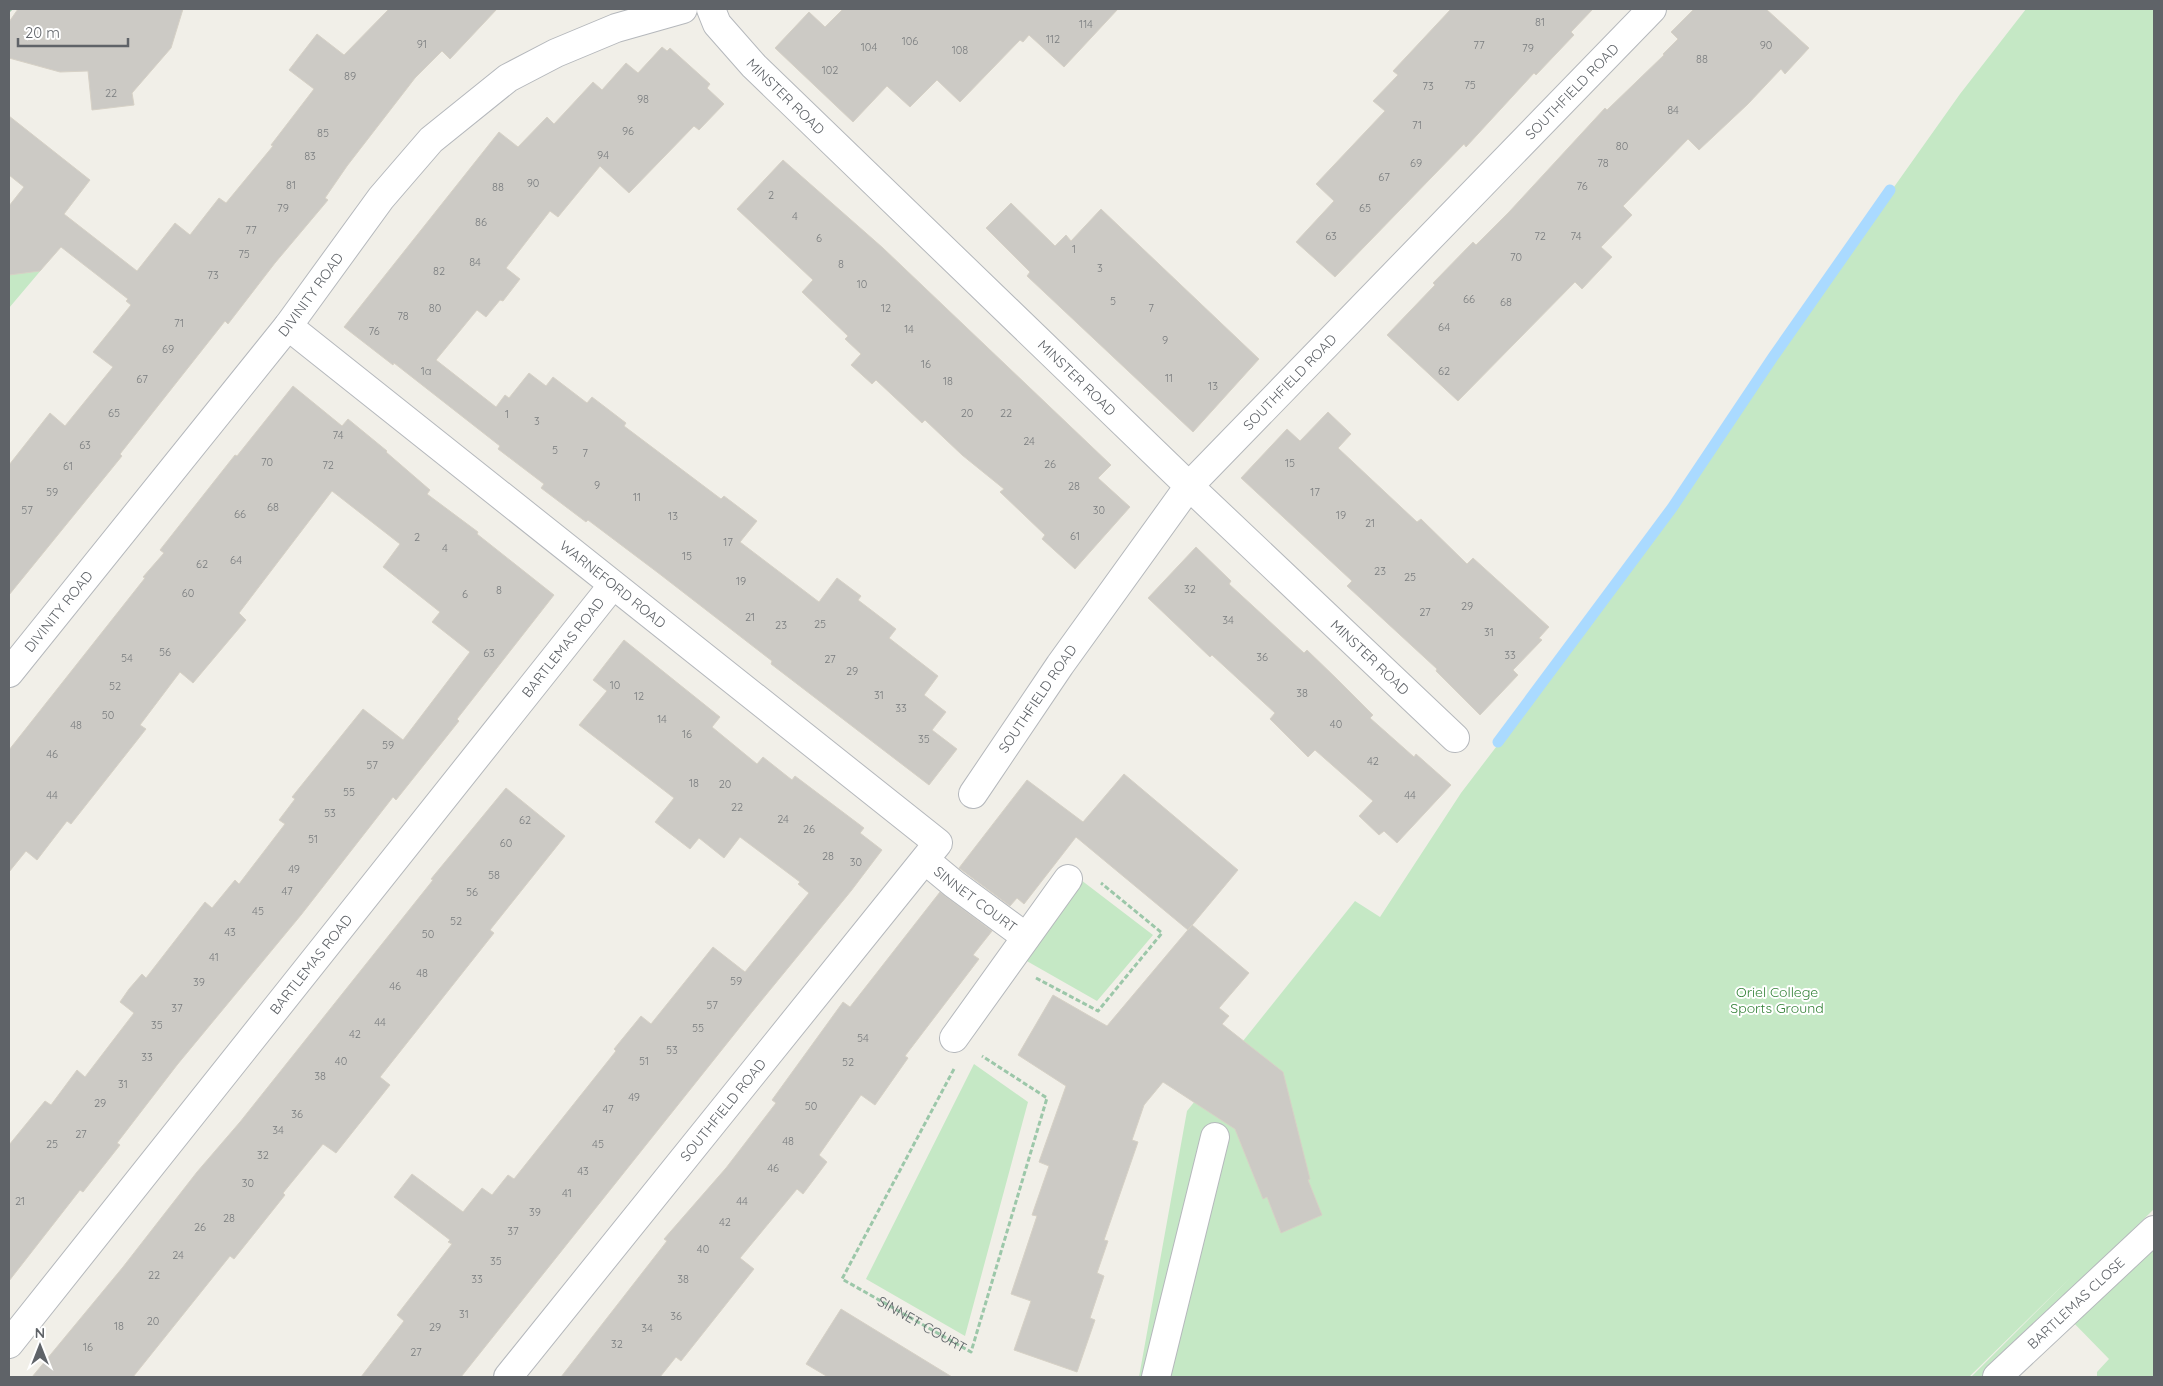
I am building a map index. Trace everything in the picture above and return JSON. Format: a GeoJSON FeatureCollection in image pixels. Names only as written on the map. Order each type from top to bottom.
{"type":"FeatureCollection","features":[{"type":"Feature","properties":{"kind":"street","name":"DIVINITY ROAD"},"geometry":{"type":"LineString","coordinates":[[9,673],[288,326],[381,198],[431,140],[508,78],[556,53],[616,28],[683,9]]}},
{"type":"Feature","properties":{"kind":"street","name":"MINSTER ROAD"},"geometry":{"type":"LineString","coordinates":[[711,9],[717,24],[754,66],[1189,486],[1454,738]]}},
{"type":"Feature","properties":{"kind":"street","name":"SOUTHFIELD ROAD"},"geometry":{"type":"LineString","coordinates":[[973,794],[1060,665],[1189,486],[1652,9]]}},
{"type":"Feature","properties":{"kind":"street","name":"WARNEFORD ROAD"},"geometry":{"type":"LineString","coordinates":[[288,326],[612,586],[931,851]]}},
{"type":"Feature","properties":{"kind":"street","name":"BARTLEMAS ROAD"},"geometry":{"type":"LineString","coordinates":[[9,1344],[612,586]]}},
{"type":"Feature","properties":{"kind":"street","name":"SOUTHFIELD ROAD"},"geometry":{"type":"LineString","coordinates":[[508,1377],[931,851]]}},
{"type":"Feature","properties":{"kind":"street","name":"SINNET COURT"},"geometry":{"type":"LineString","coordinates":[[931,851],[954,884],[1026,937]]}},
{"type":"Feature","properties":{"kind":"street","name":"SINNET COURT"},"geometry":{"type":"LineString","coordinates":[[960,1042],[1007,963],[1068,879]]}},
{"type":"Feature","properties":{"kind":"street"},"geometry":{"type":"LineString","coordinates":[[1156,1377],[1215,1137]]}},
{"type":"Feature","properties":{"kind":"street","name":"BARTLEMAS CLOSE"},"geometry":{"type":"LineString","coordinates":[[1997,1377],[2154,1230]]}},
{"type":"Feature","properties":{"kind":"path"},"geometry":{"type":"LineString","coordinates":[[1007,963],[1098,1011],[1162,933],[1078,865],[1068,879]]}},
{"type":"Feature","properties":{"kind":"path","name":"SINNET COURT"},"geometry":{"type":"LineString","coordinates":[[960,1042],[1047,1098],[972,1352],[842,1279],[960,1042]]}},
{"type":"Feature","properties":{"kind":"green space","name":"Oriel College Sports Ground"},"geometry":{"type":"Polygon","coordinates":[[[2026,9],[2154,9],[2154,1209],[1983,1377],[1971,1377],[2070,1278],[1969,1377],[1139,1377],[1187,1111],[1355,901],[1380,917],[1461,793],[1631,570],[1691,486],[1850,249],[1960,94],[2026,9]]]}},
{"type":"Feature","properties":{"kind":"green space"},"geometry":{"type":"Polygon","coordinates":[[[42,269],[9,308],[9,271],[42,269]]]}},
{"type":"Feature","properties":{"kind":"green space"},"geometry":{"type":"Polygon","coordinates":[[[1081,880],[1153,935],[1097,1001],[1025,960],[1081,880]]]}},
{"type":"Feature","properties":{"kind":"green space"},"geometry":{"type":"Polygon","coordinates":[[[974,1064],[1028,1102],[965,1336],[866,1279],[974,1064]]]}},
{"type":"Feature","properties":{"kind":"green space"},"geometry":{"type":"Polygon","coordinates":[[[2154,1237],[2154,1377],[2097,1377],[2097,1372],[2109,1359],[2068,1317],[2154,1237]]]}},
{"type":"Feature","properties":{"kind":"building"},"geometry":{"type":"Polygon","coordinates":[[[18,9],[183,9],[171,48],[132,93],[134,105],[92,110],[88,71],[60,72],[9,58],[9,22],[18,9]]]}},
{"type":"Feature","properties":{"kind":"building"},"geometry":{"type":"Polygon","coordinates":[[[389,9],[497,9],[450,59],[442,51],[415,78],[347,166],[325,198],[328,200],[275,263],[228,324],[225,321],[120,454],[122,456],[9,595],[9,465],[50,413],[65,426],[113,367],[93,352],[131,305],[126,301],[128,299],[61,247],[40,271],[9,275],[9,206],[24,187],[9,175],[9,116],[90,180],[64,214],[137,271],[175,223],[190,235],[219,198],[226,203],[273,146],[271,145],[314,89],[289,70],[317,34],[344,55],[389,9]]]}},
{"type":"Feature","properties":{"kind":"building"},"geometry":{"type":"Polygon","coordinates":[[[843,9],[1118,9],[1064,67],[1029,35],[1023,42],[1020,40],[960,102],[937,80],[910,107],[887,86],[853,122],[775,48],[809,12],[825,27],[843,9]]]}},
{"type":"Feature","properties":{"kind":"building"},"geometry":{"type":"Polygon","coordinates":[[[1451,9],[1593,9],[1571,32],[1574,35],[1536,75],[1534,73],[1466,147],[1464,144],[1335,277],[1296,242],[1334,201],[1316,184],[1385,111],[1373,101],[1398,75],[1393,71],[1451,9]]]}},
{"type":"Feature","properties":{"kind":"building"},"geometry":{"type":"Polygon","coordinates":[[[1694,9],[1766,9],[1809,48],[1785,74],[1781,69],[1748,104],[1699,150],[1688,139],[1623,206],[1632,215],[1601,247],[1612,257],[1582,289],[1575,282],[1458,401],[1387,335],[1435,285],[1433,283],[1473,242],[1476,245],[1509,212],[1605,108],[1607,110],[1664,55],[1678,39],[1671,32],[1694,9]]]}},
{"type":"Feature","properties":{"kind":"building"},"geometry":{"type":"Polygon","coordinates":[[[662,47],[667,51],[670,48],[710,84],[707,88],[724,104],[699,130],[694,126],[629,193],[600,166],[558,217],[550,211],[506,268],[520,279],[503,301],[500,300],[486,317],[477,310],[436,360],[496,407],[505,395],[509,398],[529,373],[546,386],[553,377],[587,403],[592,397],[626,423],[624,426],[721,499],[724,496],[757,521],[740,542],[819,602],[837,578],[861,596],[858,600],[896,629],[889,638],[938,676],[924,695],[946,712],[932,730],[957,749],[929,785],[771,664],[772,661],[657,572],[588,520],[586,522],[541,488],[544,484],[498,449],[500,446],[394,363],[393,365],[344,327],[499,132],[518,147],[547,117],[554,124],[593,82],[602,90],[626,63],[638,73],[662,47]]]}},
{"type":"Feature","properties":{"kind":"building"},"geometry":{"type":"Polygon","coordinates":[[[783,160],[883,248],[1111,465],[1098,478],[1130,507],[1075,569],[1042,539],[1045,535],[1000,492],[1004,489],[962,455],[925,420],[922,423],[876,380],[872,384],[851,365],[861,354],[845,339],[848,336],[802,292],[813,280],[737,209],[783,160]]]}},
{"type":"Feature","properties":{"kind":"building"},"geometry":{"type":"Polygon","coordinates":[[[1011,203],[1055,246],[1066,235],[1071,241],[1101,209],[1259,359],[1193,432],[1027,276],[1030,272],[986,228],[1011,203]]]}},
{"type":"Feature","properties":{"kind":"building"},"geometry":{"type":"Polygon","coordinates":[[[293,386],[342,426],[348,419],[430,490],[427,494],[478,532],[477,534],[554,595],[457,719],[459,721],[396,800],[393,797],[301,915],[177,1065],[117,1143],[120,1145],[83,1192],[80,1190],[9,1281],[9,1145],[45,1101],[51,1105],[77,1070],[85,1077],[134,1013],[120,1002],[129,989],[142,974],[146,978],[205,902],[212,908],[235,880],[239,884],[285,824],[279,820],[295,799],[292,797],[363,709],[403,740],[470,652],[432,622],[440,612],[383,567],[400,544],[332,491],[239,613],[246,620],[193,683],[180,672],[140,725],[146,729],[71,824],[67,821],[37,860],[26,851],[9,872],[9,750],[145,578],[143,577],[164,553],[160,550],[235,455],[237,456],[293,386]]]}},
{"type":"Feature","properties":{"kind":"building"},"geometry":{"type":"Polygon","coordinates":[[[1328,412],[1351,434],[1338,448],[1417,522],[1421,519],[1467,564],[1473,558],[1549,627],[1539,638],[1542,640],[1513,670],[1518,675],[1480,715],[1436,671],[1437,669],[1347,586],[1352,581],[1241,478],[1287,429],[1300,441],[1328,412]]]}},
{"type":"Feature","properties":{"kind":"building"},"geometry":{"type":"Polygon","coordinates":[[[1196,547],[1231,581],[1229,584],[1304,653],[1307,650],[1337,679],[1373,715],[1370,718],[1414,757],[1416,754],[1451,785],[1397,843],[1384,831],[1379,835],[1359,816],[1373,801],[1315,750],[1308,757],[1270,719],[1275,713],[1212,655],[1210,657],[1148,598],[1196,547]]]}},
{"type":"Feature","properties":{"kind":"building"},"geometry":{"type":"Polygon","coordinates":[[[624,640],[720,717],[712,727],[757,764],[763,757],[792,780],[795,776],[864,828],[860,833],[882,850],[461,1377],[361,1377],[404,1321],[397,1315],[452,1244],[448,1242],[450,1240],[394,1197],[412,1174],[463,1212],[482,1188],[492,1195],[508,1175],[514,1179],[616,1051],[614,1049],[641,1016],[651,1024],[713,947],[745,972],[809,893],[798,884],[800,882],[740,837],[724,858],[699,838],[690,849],[655,822],[674,798],[579,725],[607,691],[593,680],[624,640]]]}},
{"type":"Feature","properties":{"kind":"building"},"geometry":{"type":"Polygon","coordinates":[[[1124,774],[1238,870],[1188,930],[1076,837],[1024,904],[1017,898],[1010,906],[959,868],[1027,780],[1083,822],[1124,774]]]}},
{"type":"Feature","properties":{"kind":"building"},"geometry":{"type":"Polygon","coordinates":[[[506,788],[565,836],[490,930],[494,933],[380,1077],[390,1085],[336,1153],[323,1144],[283,1193],[285,1195],[234,1259],[230,1256],[133,1377],[32,1377],[123,1267],[197,1172],[240,1122],[433,880],[431,879],[506,788]]]}},
{"type":"Feature","properties":{"kind":"building"},"geometry":{"type":"Polygon","coordinates":[[[940,892],[992,931],[973,955],[979,959],[905,1056],[908,1058],[875,1105],[861,1095],[819,1155],[827,1162],[803,1194],[797,1189],[740,1258],[754,1269],[681,1361],[676,1357],[660,1377],[561,1377],[667,1241],[664,1239],[726,1168],[776,1103],[772,1100],[843,1002],[850,1007],[940,892]]]}},
{"type":"Feature","properties":{"kind":"building"},"geometry":{"type":"Polygon","coordinates":[[[1192,925],[1249,973],[1219,1008],[1229,1016],[1222,1024],[1283,1072],[1310,1179],[1308,1180],[1322,1215],[1281,1233],[1267,1197],[1263,1199],[1235,1129],[1163,1082],[1144,1105],[1132,1140],[1138,1142],[1104,1240],[1108,1241],[1097,1273],[1104,1276],[1090,1318],[1095,1320],[1077,1372],[1014,1350],[1031,1301],[1011,1294],[1037,1216],[1032,1215],[1049,1166],[1039,1162],[1066,1086],[1018,1055],[1053,995],[1107,1026],[1192,925]]]}},
{"type":"Feature","properties":{"kind":"building"},"geometry":{"type":"Polygon","coordinates":[[[841,1309],[952,1377],[828,1377],[806,1364],[841,1309]]]}},
{"type":"Feature","properties":{"kind":"waterway"},"geometry":{"type":"LineString","coordinates":[[1498,742],[1672,508],[1773,357],[1890,190]]}}]}
